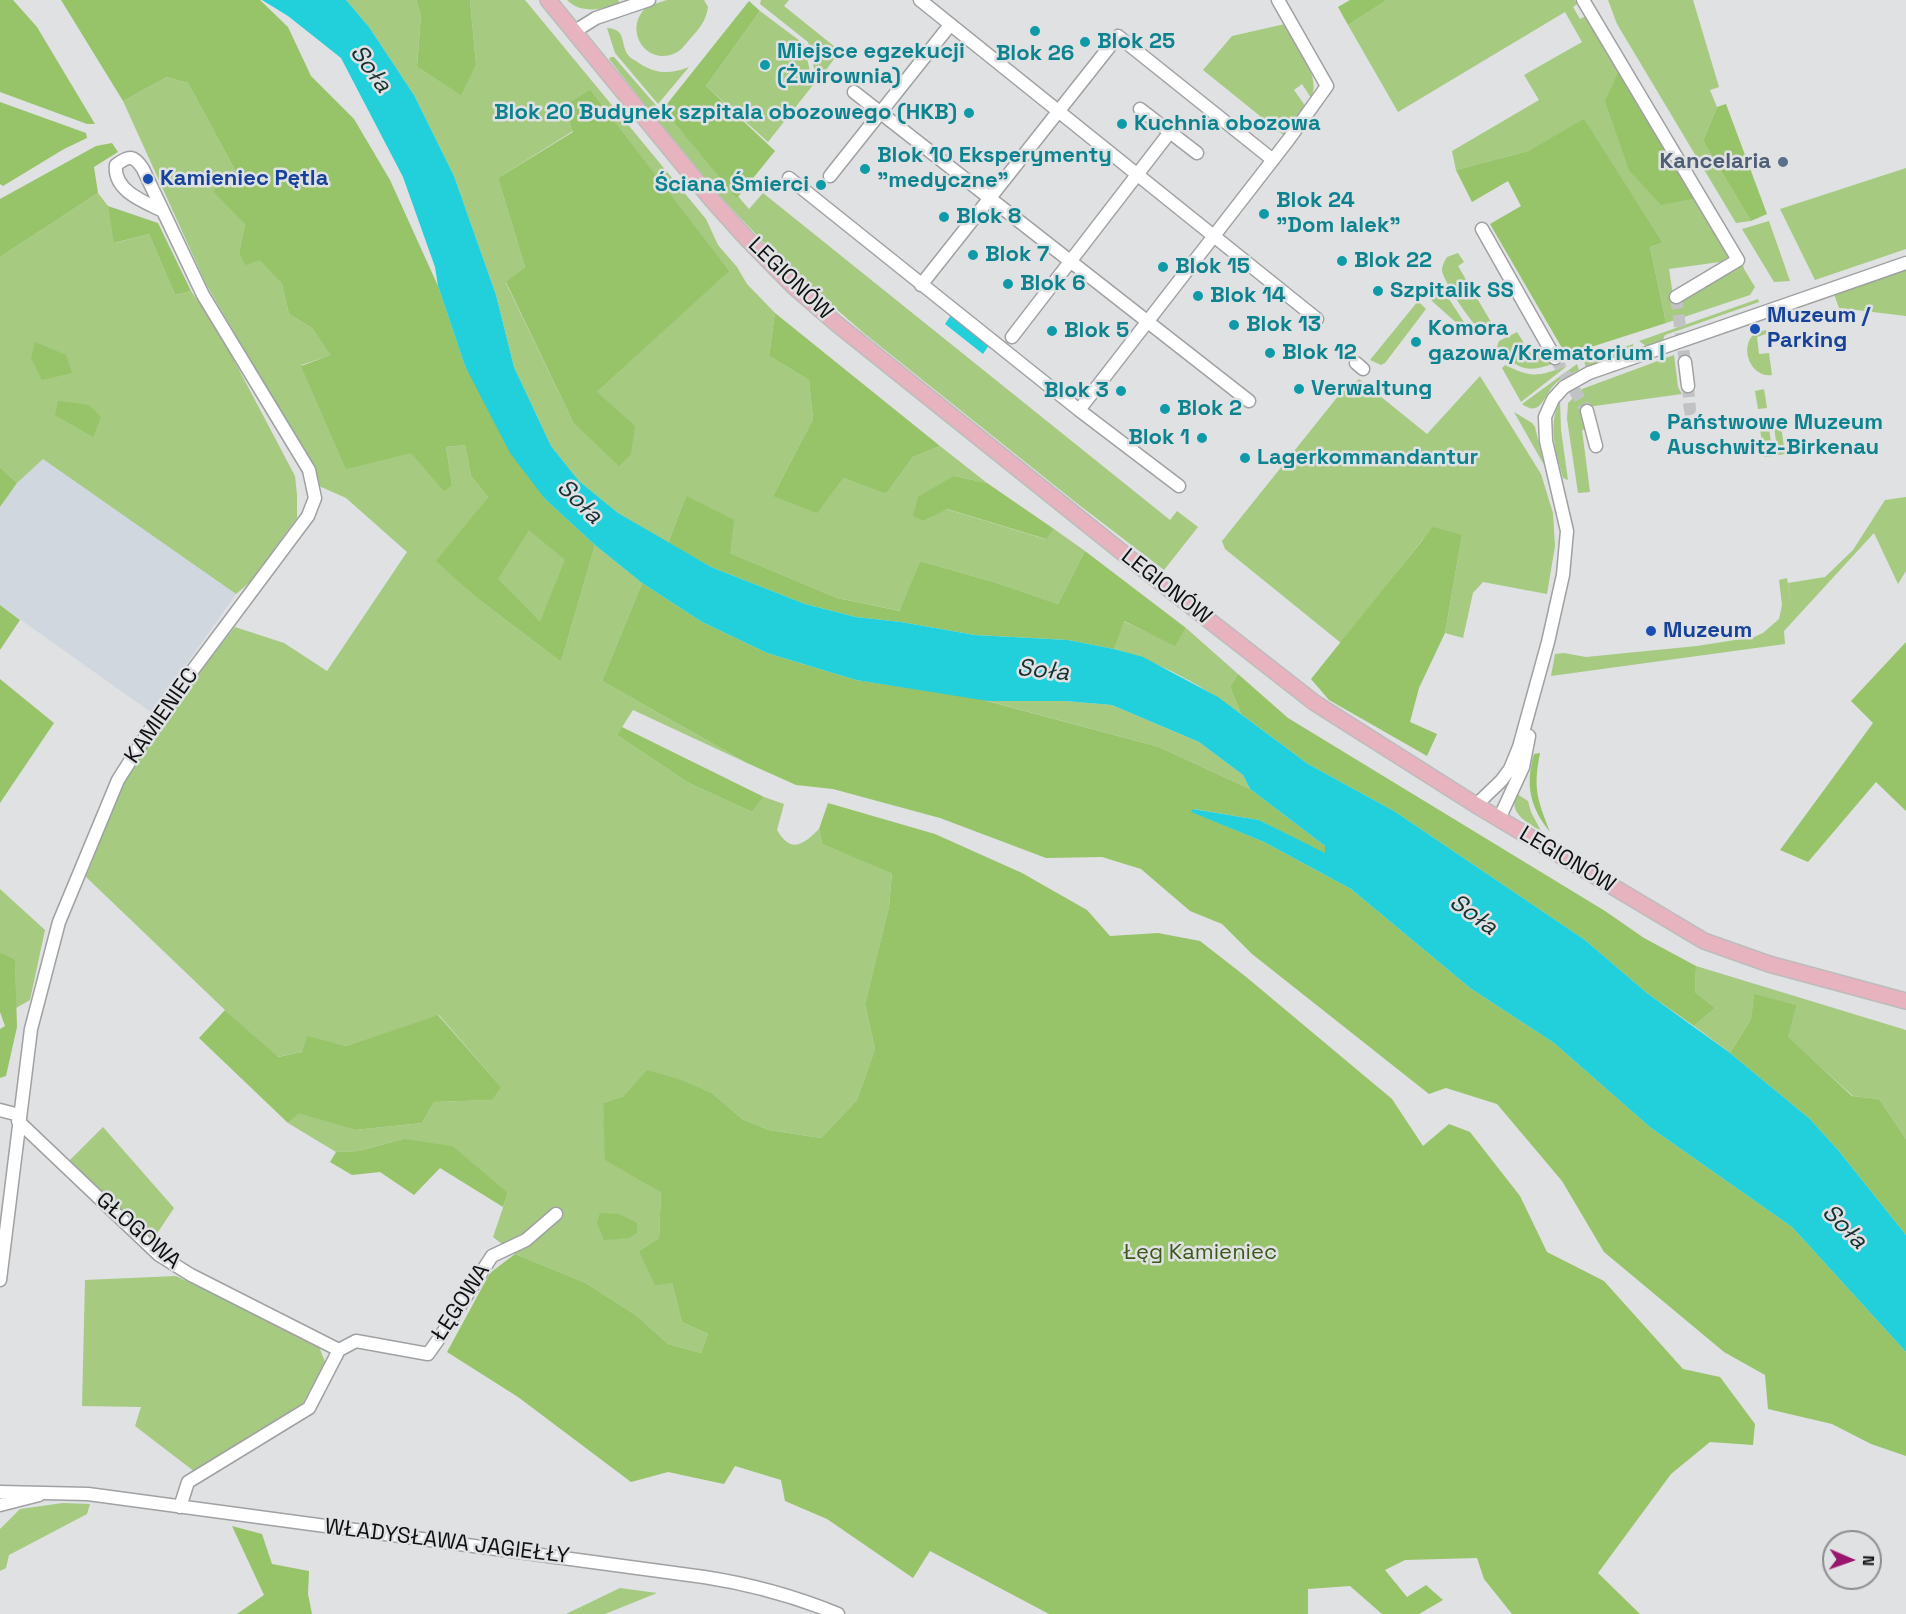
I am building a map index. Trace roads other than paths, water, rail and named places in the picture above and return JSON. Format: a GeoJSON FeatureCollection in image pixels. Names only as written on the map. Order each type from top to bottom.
{"type":"FeatureCollection","features":[{"type":"Feature","properties":{"kind":"main road","name":"LEGIONÓW"},"geometry":{"type":"LineString","coordinates":[[548,0],[712,200],[794,287],[837,324],[1315,703],[1498,819],[1704,941],[1769,964],[1906,1001]]}},
{"type":"Feature","properties":{"kind":"street"},"geometry":{"type":"LineString","coordinates":[[575,31],[596,18],[649,0]]}},
{"type":"Feature","properties":{"kind":"street"},"geometry":{"type":"LineString","coordinates":[[920,0],[1317,319]]}},
{"type":"Feature","properties":{"kind":"street"},"geometry":{"type":"LineString","coordinates":[[1079,410],[1273,160],[1327,86],[1278,0]]}},
{"type":"Feature","properties":{"kind":"street"},"geometry":{"type":"LineString","coordinates":[[1583,0],[1738,260],[1676,297]]}},
{"type":"Feature","properties":{"kind":"street"},"geometry":{"type":"LineString","coordinates":[[830,176],[950,24]]}},
{"type":"Feature","properties":{"kind":"street"},"geometry":{"type":"LineString","coordinates":[[921,285],[1118,36],[1273,160]]}},
{"type":"Feature","properties":{"kind":"street"},"geometry":{"type":"LineString","coordinates":[[854,92],[1249,401]]}},
{"type":"Feature","properties":{"kind":"street"},"geometry":{"type":"LineString","coordinates":[[1140,109],[1197,153]]}},
{"type":"Feature","properties":{"kind":"street"},"geometry":{"type":"LineString","coordinates":[[1012,337],[1170,132]]}},
{"type":"Feature","properties":{"kind":"street"},"geometry":{"type":"LineString","coordinates":[[789,178],[1079,410],[1179,486]]}},
{"type":"Feature","properties":{"kind":"street","name":"KAMIENIEC"},"geometry":{"type":"LineString","coordinates":[[0,1280],[31,1029],[59,922],[118,780],[160,714],[308,516],[315,498],[309,470],[203,295],[161,210]]}},
{"type":"Feature","properties":{"kind":"street"},"geometry":{"type":"LineString","coordinates":[[1482,229],[1555,358]]}},
{"type":"Feature","properties":{"kind":"street"},"geometry":{"type":"LineString","coordinates":[[1476,805],[1501,781],[1510,768],[1519,747],[1538,681],[1563,575],[1567,544],[1564,517],[1545,441],[1545,417],[1553,399],[1564,387],[1589,373],[1906,263]]}},
{"type":"Feature","properties":{"kind":"street"},"geometry":{"type":"LineString","coordinates":[[1685,362],[1688,386]]}},
{"type":"Feature","properties":{"kind":"street"},"geometry":{"type":"LineString","coordinates":[[1587,411],[1596,447]]}},
{"type":"Feature","properties":{"kind":"street"},"geometry":{"type":"LineString","coordinates":[[1498,819],[1523,767],[1538,681]]}},
{"type":"Feature","properties":{"kind":"street"},"geometry":{"type":"LineString","coordinates":[[0,1110],[19,1118]]}},
{"type":"Feature","properties":{"kind":"street","name":"GŁOGOWA"},"geometry":{"type":"LineString","coordinates":[[19,1118],[159,1255],[191,1275],[339,1350]]}},
{"type":"Feature","properties":{"kind":"street","name":"ŁĘGOWA"},"geometry":{"type":"LineString","coordinates":[[339,1350],[356,1341],[428,1354],[492,1256],[526,1240],[556,1214]]}},
{"type":"Feature","properties":{"kind":"street"},"geometry":{"type":"LineString","coordinates":[[180,1507],[188,1482],[309,1408],[339,1350]]}},
{"type":"Feature","properties":{"kind":"street","name":"WŁADYSŁAWA JAGIEŁŁY"},"geometry":{"type":"LineString","coordinates":[[0,1492],[88,1494],[727,1580],[788,1595],[838,1614]]}},
{"type":"Feature","properties":{"kind":"street","name":"WŁADYSŁAWA JAGIEŁŁY"},"geometry":{"type":"LineString","coordinates":[[0,1506],[51,1492]]}},
{"type":"Feature","properties":{"kind":"water","name":"Soła"},"geometry":{"type":"Polygon","coordinates":[[[262,0],[346,0],[369,27],[414,95],[454,176],[496,295],[514,367],[551,446],[579,481],[618,513],[711,567],[805,604],[856,617],[975,635],[1068,640],[1143,657],[1218,697],[1308,764],[1394,811],[1585,940],[1647,993],[1730,1053],[1810,1119],[1838,1150],[1906,1235],[1906,1352],[1792,1227],[1651,1128],[1554,1043],[1470,988],[1351,889],[1264,842],[1191,812],[1193,809],[1259,820],[1325,853],[1325,846],[1250,789],[1243,775],[1199,742],[1112,705],[1065,701],[988,701],[856,680],[767,653],[702,622],[642,583],[595,545],[545,499],[510,453],[465,366],[438,286],[435,267],[403,177],[341,58],[288,16],[262,0]]]}},
{"type":"Feature","properties":{"kind":"water"},"geometry":{"type":"Polygon","coordinates":[[[951,315],[989,345],[983,354],[945,324],[951,315]]]}},
{"type":"Feature","properties":{"kind":"tunnel"},"geometry":{"type":"LineString","coordinates":[[1676,297],[1685,362]]}},
{"type":"Feature","properties":{"kind":"tunnel"},"geometry":{"type":"LineString","coordinates":[[1555,358],[1587,411]]}},
{"type":"Feature","properties":{"kind":"tunnel"},"geometry":{"type":"LineString","coordinates":[[1684,410],[1690,409],[1688,386]]}},
{"type":"Feature","properties":{"kind":"place","name":"Blok 26"},"geometry":{"type":"Point","coordinates":[1035,31]}},
{"type":"Feature","properties":{"kind":"place","name":"Blok 25"},"geometry":{"type":"Point","coordinates":[1085,42]}},
{"type":"Feature","properties":{"kind":"place","name":"Miejsce egzekucji (Żwirownia)"},"geometry":{"type":"Point","coordinates":[765,65]}},
{"type":"Feature","properties":{"kind":"place","name":"Blok 20 Budynek szpitala obozowego (HKB)"},"geometry":{"type":"Point","coordinates":[969,113]}},
{"type":"Feature","properties":{"kind":"place","name":"Kuchnia obozowa"},"geometry":{"type":"Point","coordinates":[1122,124]}},
{"type":"Feature","properties":{"kind":"place","name":"Kancelaria"},"geometry":{"type":"Point","coordinates":[1783,162]}},
{"type":"Feature","properties":{"kind":"place","name":"Blok 10 Eksperymenty \"medyczne\""},"geometry":{"type":"Point","coordinates":[865,169]}},
{"type":"Feature","properties":{"kind":"place","name":"Kamieniec Pętla"},"geometry":{"type":"Point","coordinates":[148,179]}},
{"type":"Feature","properties":{"kind":"place","name":"Ściana Śmierci"},"geometry":{"type":"Point","coordinates":[821,185]}},
{"type":"Feature","properties":{"kind":"place","name":"Blok 24 \"Dom lalek\""},"geometry":{"type":"Point","coordinates":[1264,214]}},
{"type":"Feature","properties":{"kind":"place","name":"Blok 8"},"geometry":{"type":"Point","coordinates":[944,217]}},
{"type":"Feature","properties":{"kind":"place","name":"Blok 7"},"geometry":{"type":"Point","coordinates":[973,255]}},
{"type":"Feature","properties":{"kind":"place","name":"Blok 22"},"geometry":{"type":"Point","coordinates":[1342,261]}},
{"type":"Feature","properties":{"kind":"place","name":"Blok 15"},"geometry":{"type":"Point","coordinates":[1163,267]}},
{"type":"Feature","properties":{"kind":"place","name":"Blok 6"},"geometry":{"type":"Point","coordinates":[1008,284]}},
{"type":"Feature","properties":{"kind":"place","name":"Szpitalik SS"},"geometry":{"type":"Point","coordinates":[1378,291]}},
{"type":"Feature","properties":{"kind":"place","name":"Blok 14"},"geometry":{"type":"Point","coordinates":[1198,296]}},
{"type":"Feature","properties":{"kind":"place","name":"Blok 13"},"geometry":{"type":"Point","coordinates":[1234,325]}},
{"type":"Feature","properties":{"kind":"place","name":"Muzeum / Parking"},"geometry":{"type":"Point","coordinates":[1755,329]}},
{"type":"Feature","properties":{"kind":"place","name":"Blok 5"},"geometry":{"type":"Point","coordinates":[1052,331]}},
{"type":"Feature","properties":{"kind":"place","name":"Komora gazowa/Krematorium I"},"geometry":{"type":"Point","coordinates":[1416,342]}},
{"type":"Feature","properties":{"kind":"place","name":"Blok 12"},"geometry":{"type":"Point","coordinates":[1270,353]}},
{"type":"Feature","properties":{"kind":"place","name":"Verwaltung"},"geometry":{"type":"Point","coordinates":[1299,389]}},
{"type":"Feature","properties":{"kind":"place","name":"Blok 3"},"geometry":{"type":"Point","coordinates":[1121,391]}},
{"type":"Feature","properties":{"kind":"place","name":"Blok 2"},"geometry":{"type":"Point","coordinates":[1165,409]}},
{"type":"Feature","properties":{"kind":"place","name":"Państwowe Muzeum Auschwitz-Birkenau"},"geometry":{"type":"Point","coordinates":[1655,436]}},
{"type":"Feature","properties":{"kind":"place","name":"Blok 1"},"geometry":{"type":"Point","coordinates":[1202,438]}},
{"type":"Feature","properties":{"kind":"place","name":"Lagerkommandantur"},"geometry":{"type":"Point","coordinates":[1245,458]}},
{"type":"Feature","properties":{"kind":"place","name":"Muzeum"},"geometry":{"type":"Point","coordinates":[1651,631]}},
{"type":"Feature","properties":{"kind":"park label","name":"Łęg Kamieniec"},"geometry":{"type":"Point","coordinates":[1200,1253]}}]}
